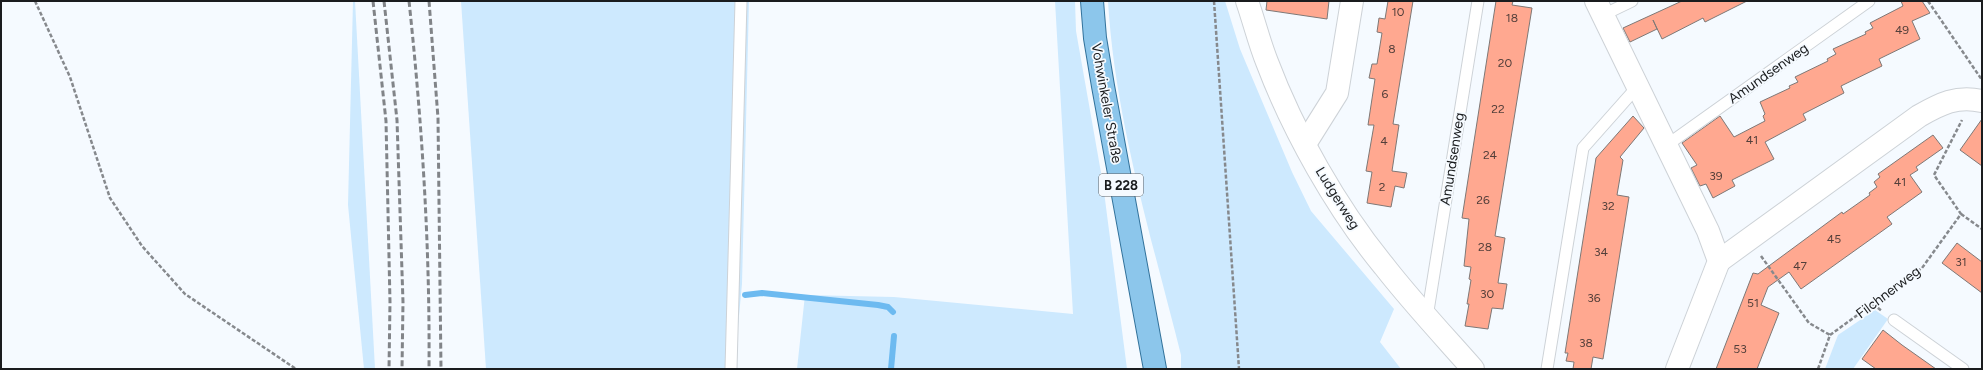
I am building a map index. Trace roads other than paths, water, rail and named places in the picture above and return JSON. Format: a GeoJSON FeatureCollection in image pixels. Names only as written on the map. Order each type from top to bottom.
{"type":"FeatureCollection","features":[{"type":"Feature","properties":{"kind":"main road","name":"Vohwinkeler Straße"},"geometry":{"type":"LineString","coordinates":[[1092,1],[1095,38],[1102,79],[1155,369]]}},
{"type":"Feature","properties":{"kind":"street","name":"Ludgerweg"},"geometry":{"type":"LineString","coordinates":[[1247,1],[1267,62],[1305,144],[1341,206],[1383,265],[1473,369]]}},
{"type":"Feature","properties":{"kind":"street"},"geometry":{"type":"LineString","coordinates":[[1305,144],[1337,93],[1352,1]]}},
{"type":"Feature","properties":{"kind":"street"},"geometry":{"type":"LineString","coordinates":[[1600,8],[1708,231],[1719,261]]}},
{"type":"Feature","properties":{"kind":"street"},"geometry":{"type":"LineString","coordinates":[[1677,369],[1719,261],[1919,116],[1943,102],[1979,93]]}},
{"type":"Feature","properties":{"kind":"lane"},"geometry":{"type":"LineString","coordinates":[[732,369],[741,1]]}},
{"type":"Feature","properties":{"kind":"lane","name":"Amundsenweg"},"geometry":{"type":"LineString","coordinates":[[1427,317],[1478,1]]}},
{"type":"Feature","properties":{"kind":"lane"},"geometry":{"type":"LineString","coordinates":[[1600,8],[1632,1]]}},
{"type":"Feature","properties":{"kind":"lane","name":"Amundsenweg"},"geometry":{"type":"LineString","coordinates":[[1667,145],[1869,1]]}},
{"type":"Feature","properties":{"kind":"lane"},"geometry":{"type":"LineString","coordinates":[[1547,369],[1583,148],[1638,86]]}},
{"type":"Feature","properties":{"kind":"lane","name":"Filchnerweg"},"geometry":{"type":"LineString","coordinates":[[1894,320],[1963,369]]}},
{"type":"Feature","properties":{"kind":"waterway"},"geometry":{"type":"LineString","coordinates":[[745,295],[762,293],[878,305],[888,307],[893,312]]}},
{"type":"Feature","properties":{"kind":"waterway"},"geometry":{"type":"LineString","coordinates":[[891,369],[894,336]]}},
{"type":"Feature","properties":{"kind":"railway"},"geometry":{"type":"LineString","coordinates":[[373,1],[386,121],[390,302],[389,369]]}},
{"type":"Feature","properties":{"kind":"railway"},"geometry":{"type":"LineString","coordinates":[[384,1],[397,120],[403,302],[402,369]]}},
{"type":"Feature","properties":{"kind":"railway"},"geometry":{"type":"LineString","coordinates":[[409,1],[418,93],[427,231],[429,369]]}},
{"type":"Feature","properties":{"kind":"railway"},"geometry":{"type":"LineString","coordinates":[[429,1],[438,118],[441,369]]}}]}
